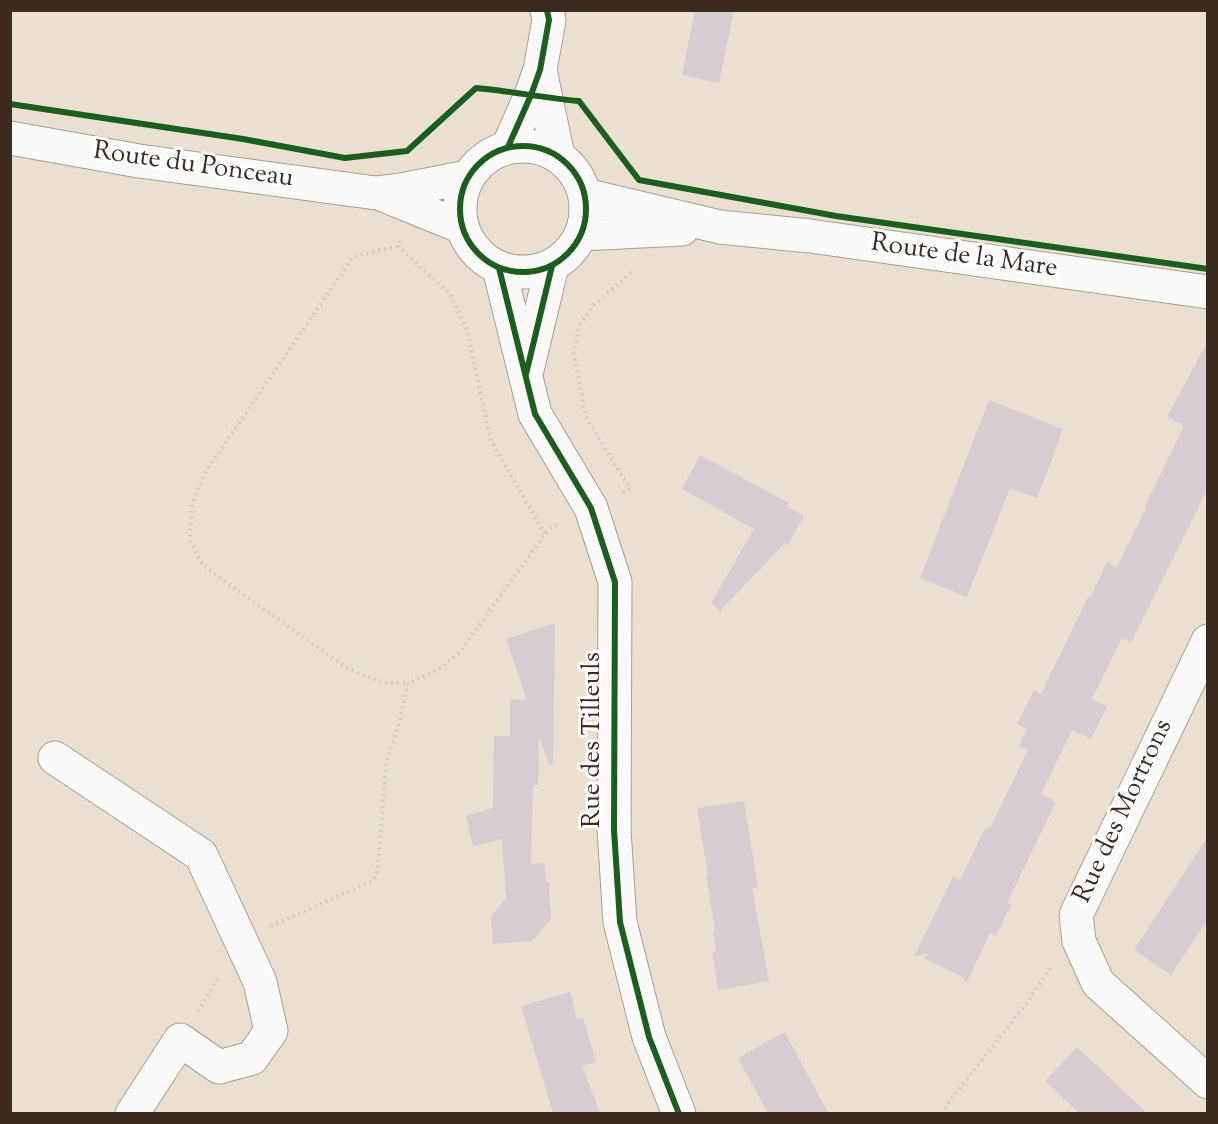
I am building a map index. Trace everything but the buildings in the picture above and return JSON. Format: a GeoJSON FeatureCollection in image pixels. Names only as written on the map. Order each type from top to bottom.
{"type":"FeatureCollection","features":[{"type":"Feature","properties":{"kind":"street"},"geometry":{"type":"LineString","coordinates":[[508,147],[540,70],[549,20],[548,10]]}},
{"type":"Feature","properties":{"kind":"street"},"geometry":{"type":"LineString","coordinates":[[540,70],[558,156]]}},
{"type":"Feature","properties":{"kind":"street","name":"Route du Ponceau"},"geometry":{"type":"LineString","coordinates":[[10,138],[139,161],[376,193],[462,227]]}},
{"type":"Feature","properties":{"kind":"street"},"geometry":{"type":"LineString","coordinates":[[526,146],[543,149],[558,156],[580,180],[585,195],[586,215],[581,234],[574,247],[552,266],[534,272],[516,273],[499,268],[483,258],[470,244],[462,227],[460,210],[462,193],[468,177],[491,154],[508,147],[526,146]]}},
{"type":"Feature","properties":{"kind":"street","name":"Route du Ponceau"},"geometry":{"type":"LineString","coordinates":[[376,193],[468,177]]}},
{"type":"Feature","properties":{"kind":"street","name":"Route de la Mare"},"geometry":{"type":"LineString","coordinates":[[585,195],[720,227],[810,236],[1208,292]]}},
{"type":"Feature","properties":{"kind":"street","name":"Route de la Mare"},"geometry":{"type":"LineString","coordinates":[[581,234],[720,227]]}},
{"type":"Feature","properties":{"kind":"street","name":"Rue des Tilleuls"},"geometry":{"type":"LineString","coordinates":[[525,377],[552,266]]}},
{"type":"Feature","properties":{"kind":"street","name":"Rue des Tilleuls"},"geometry":{"type":"LineString","coordinates":[[499,268],[535,414],[591,508],[615,582],[614,830],[620,922],[649,1037],[680,1113]]}},
{"type":"Feature","properties":{"kind":"street","name":"Rue des Mortrons"},"geometry":{"type":"LineString","coordinates":[[1208,641],[1076,915],[1079,941],[1098,983],[1208,1082]]}},
{"type":"Feature","properties":{"kind":"street"},"geometry":{"type":"LineString","coordinates":[[55,758],[201,855],[260,982],[271,1031],[252,1058],[219,1067],[180,1040],[132,1113]]}},
{"type":"Feature","properties":{"kind":"path"},"geometry":{"type":"LineString","coordinates":[[398,246],[407,204]]}},
{"type":"Feature","properties":{"kind":"path"},"geometry":{"type":"LineString","coordinates":[[398,246],[353,258],[206,471],[192,504],[190,539],[202,565],[347,668],[384,683],[408,683],[436,671],[459,653],[549,529],[630,489],[586,417],[574,354],[579,326],[594,305],[635,269],[639,231]]}},
{"type":"Feature","properties":{"kind":"path"},"geometry":{"type":"LineString","coordinates":[[398,246],[450,294],[467,330],[491,441],[545,534]]}},
{"type":"Feature","properties":{"kind":"path"},"geometry":{"type":"LineString","coordinates":[[180,1040],[240,939],[374,880],[378,866],[386,764],[400,721],[408,683]]}},
{"type":"Feature","properties":{"kind":"path"},"geometry":{"type":"LineString","coordinates":[[943,1113],[948,1103],[1023,1008],[1078,931]]}},
{"type":"Feature","properties":{"kind":"cycle path"},"geometry":{"type":"LineString","coordinates":[[508,147],[540,70],[549,20],[547,10]]}},
{"type":"Feature","properties":{"kind":"cycle path"},"geometry":{"type":"LineString","coordinates":[[10,104],[243,139],[345,158],[407,151],[476,88],[579,101],[639,180],[836,216],[1208,269]]}},
{"type":"Feature","properties":{"kind":"cycle path"},"geometry":{"type":"LineString","coordinates":[[523,146],[547,151],[568,164],[581,185],[586,209],[581,233],[568,254],[547,267],[523,272],[499,267],[478,254],[465,233],[460,209],[465,185],[478,164],[499,151],[523,146]]}},
{"type":"Feature","properties":{"kind":"cycle path"},"geometry":{"type":"LineString","coordinates":[[526,374],[552,266]]}},
{"type":"Feature","properties":{"kind":"cycle path"},"geometry":{"type":"LineString","coordinates":[[499,268],[535,414],[591,508],[615,582],[614,830],[620,922],[649,1037],[679,1114]]}}]}
